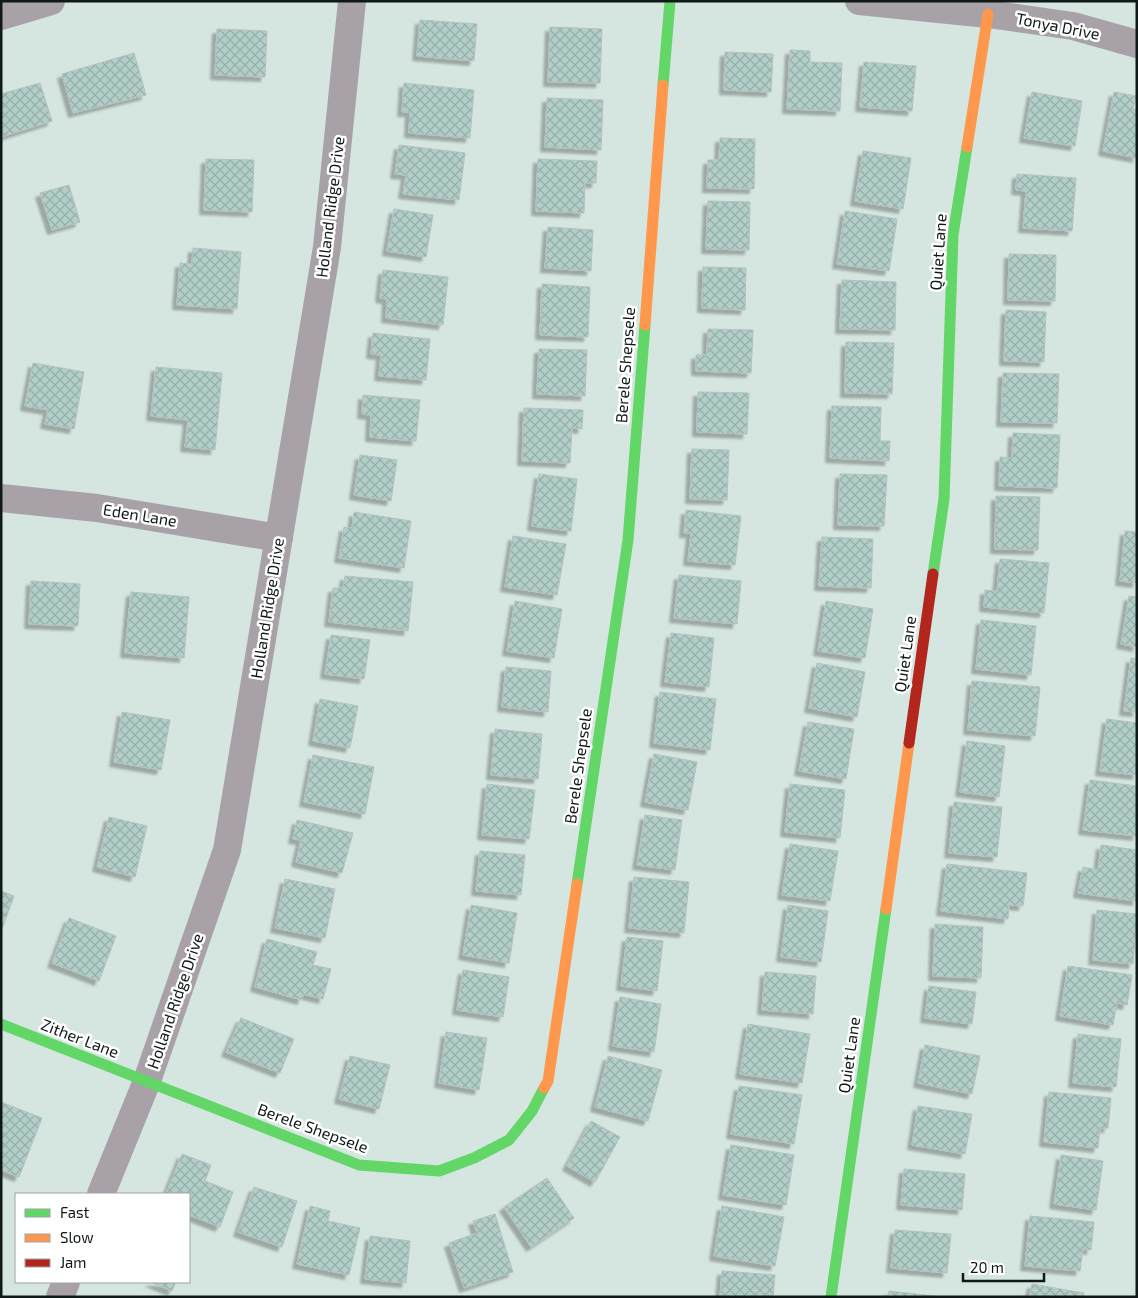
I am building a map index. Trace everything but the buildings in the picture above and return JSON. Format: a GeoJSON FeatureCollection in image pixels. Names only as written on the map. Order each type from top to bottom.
{"type":"FeatureCollection","features":[{"type":"Feature","properties":{"kind":"street"},"geometry":{"type":"LineString","coordinates":[[1,16],[51,1]]}},
{"type":"Feature","properties":{"kind":"street","name":"Holland Ridge Drive"},"geometry":{"type":"LineString","coordinates":[[101,1193],[147,1082],[227,850],[327,247],[352,1]]}},
{"type":"Feature","properties":{"kind":"street","name":"Berele Shepsele"},"geometry":{"type":"LineString","coordinates":[[147,1082],[359,1165],[439,1170],[474,1158],[509,1140],[532,1111],[548,1082],[628,540],[670,1]]}},
{"type":"Feature","properties":{"kind":"street","name":"Tonya Drive"},"geometry":{"type":"LineString","coordinates":[[859,1],[988,14],[1073,26],[1137,44]]}},
{"type":"Feature","properties":{"kind":"street","name":"Quiet Lane"},"geometry":{"type":"LineString","coordinates":[[831,1297],[944,499],[953,235],[988,14]]}},
{"type":"Feature","properties":{"kind":"street","name":"Eden Lane"},"geometry":{"type":"LineString","coordinates":[[1,498],[97,508],[279,538]]}},
{"type":"Feature","properties":{"kind":"street","name":"Zither Lane"},"geometry":{"type":"LineString","coordinates":[[1,1024],[147,1082]]}},
{"type":"Feature","properties":{"kind":"street"},"geometry":{"type":"LineString","coordinates":[[60,1297],[66,1283]]}},
{"type":"Feature","properties":{"kind":"traffic: fast"},"geometry":{"type":"LineString","coordinates":[[663,85],[670,1]]}},
{"type":"Feature","properties":{"kind":"traffic: fast"},"geometry":{"type":"LineString","coordinates":[[933,574],[944,499],[953,235],[967,147]]}},
{"type":"Feature","properties":{"kind":"traffic: fast"},"geometry":{"type":"LineString","coordinates":[[577,884],[628,540],[645,325]]}},
{"type":"Feature","properties":{"kind":"traffic: fast"},"geometry":{"type":"LineString","coordinates":[[831,1297],[886,909]]}},
{"type":"Feature","properties":{"kind":"traffic: fast"},"geometry":{"type":"LineString","coordinates":[[1,1024],[359,1165],[439,1171],[474,1158],[509,1140],[532,1111],[544,1088]]}},
{"type":"Feature","properties":{"kind":"traffic: slow"},"geometry":{"type":"LineString","coordinates":[[967,147],[988,14]]}},
{"type":"Feature","properties":{"kind":"traffic: slow"},"geometry":{"type":"LineString","coordinates":[[645,325],[663,85]]}},
{"type":"Feature","properties":{"kind":"traffic: slow"},"geometry":{"type":"LineString","coordinates":[[886,909],[909,743]]}},
{"type":"Feature","properties":{"kind":"traffic: slow"},"geometry":{"type":"LineString","coordinates":[[544,1088],[548,1081],[577,884]]}},
{"type":"Feature","properties":{"kind":"traffic: jam"},"geometry":{"type":"LineString","coordinates":[[909,743],[933,574]]}}]}
